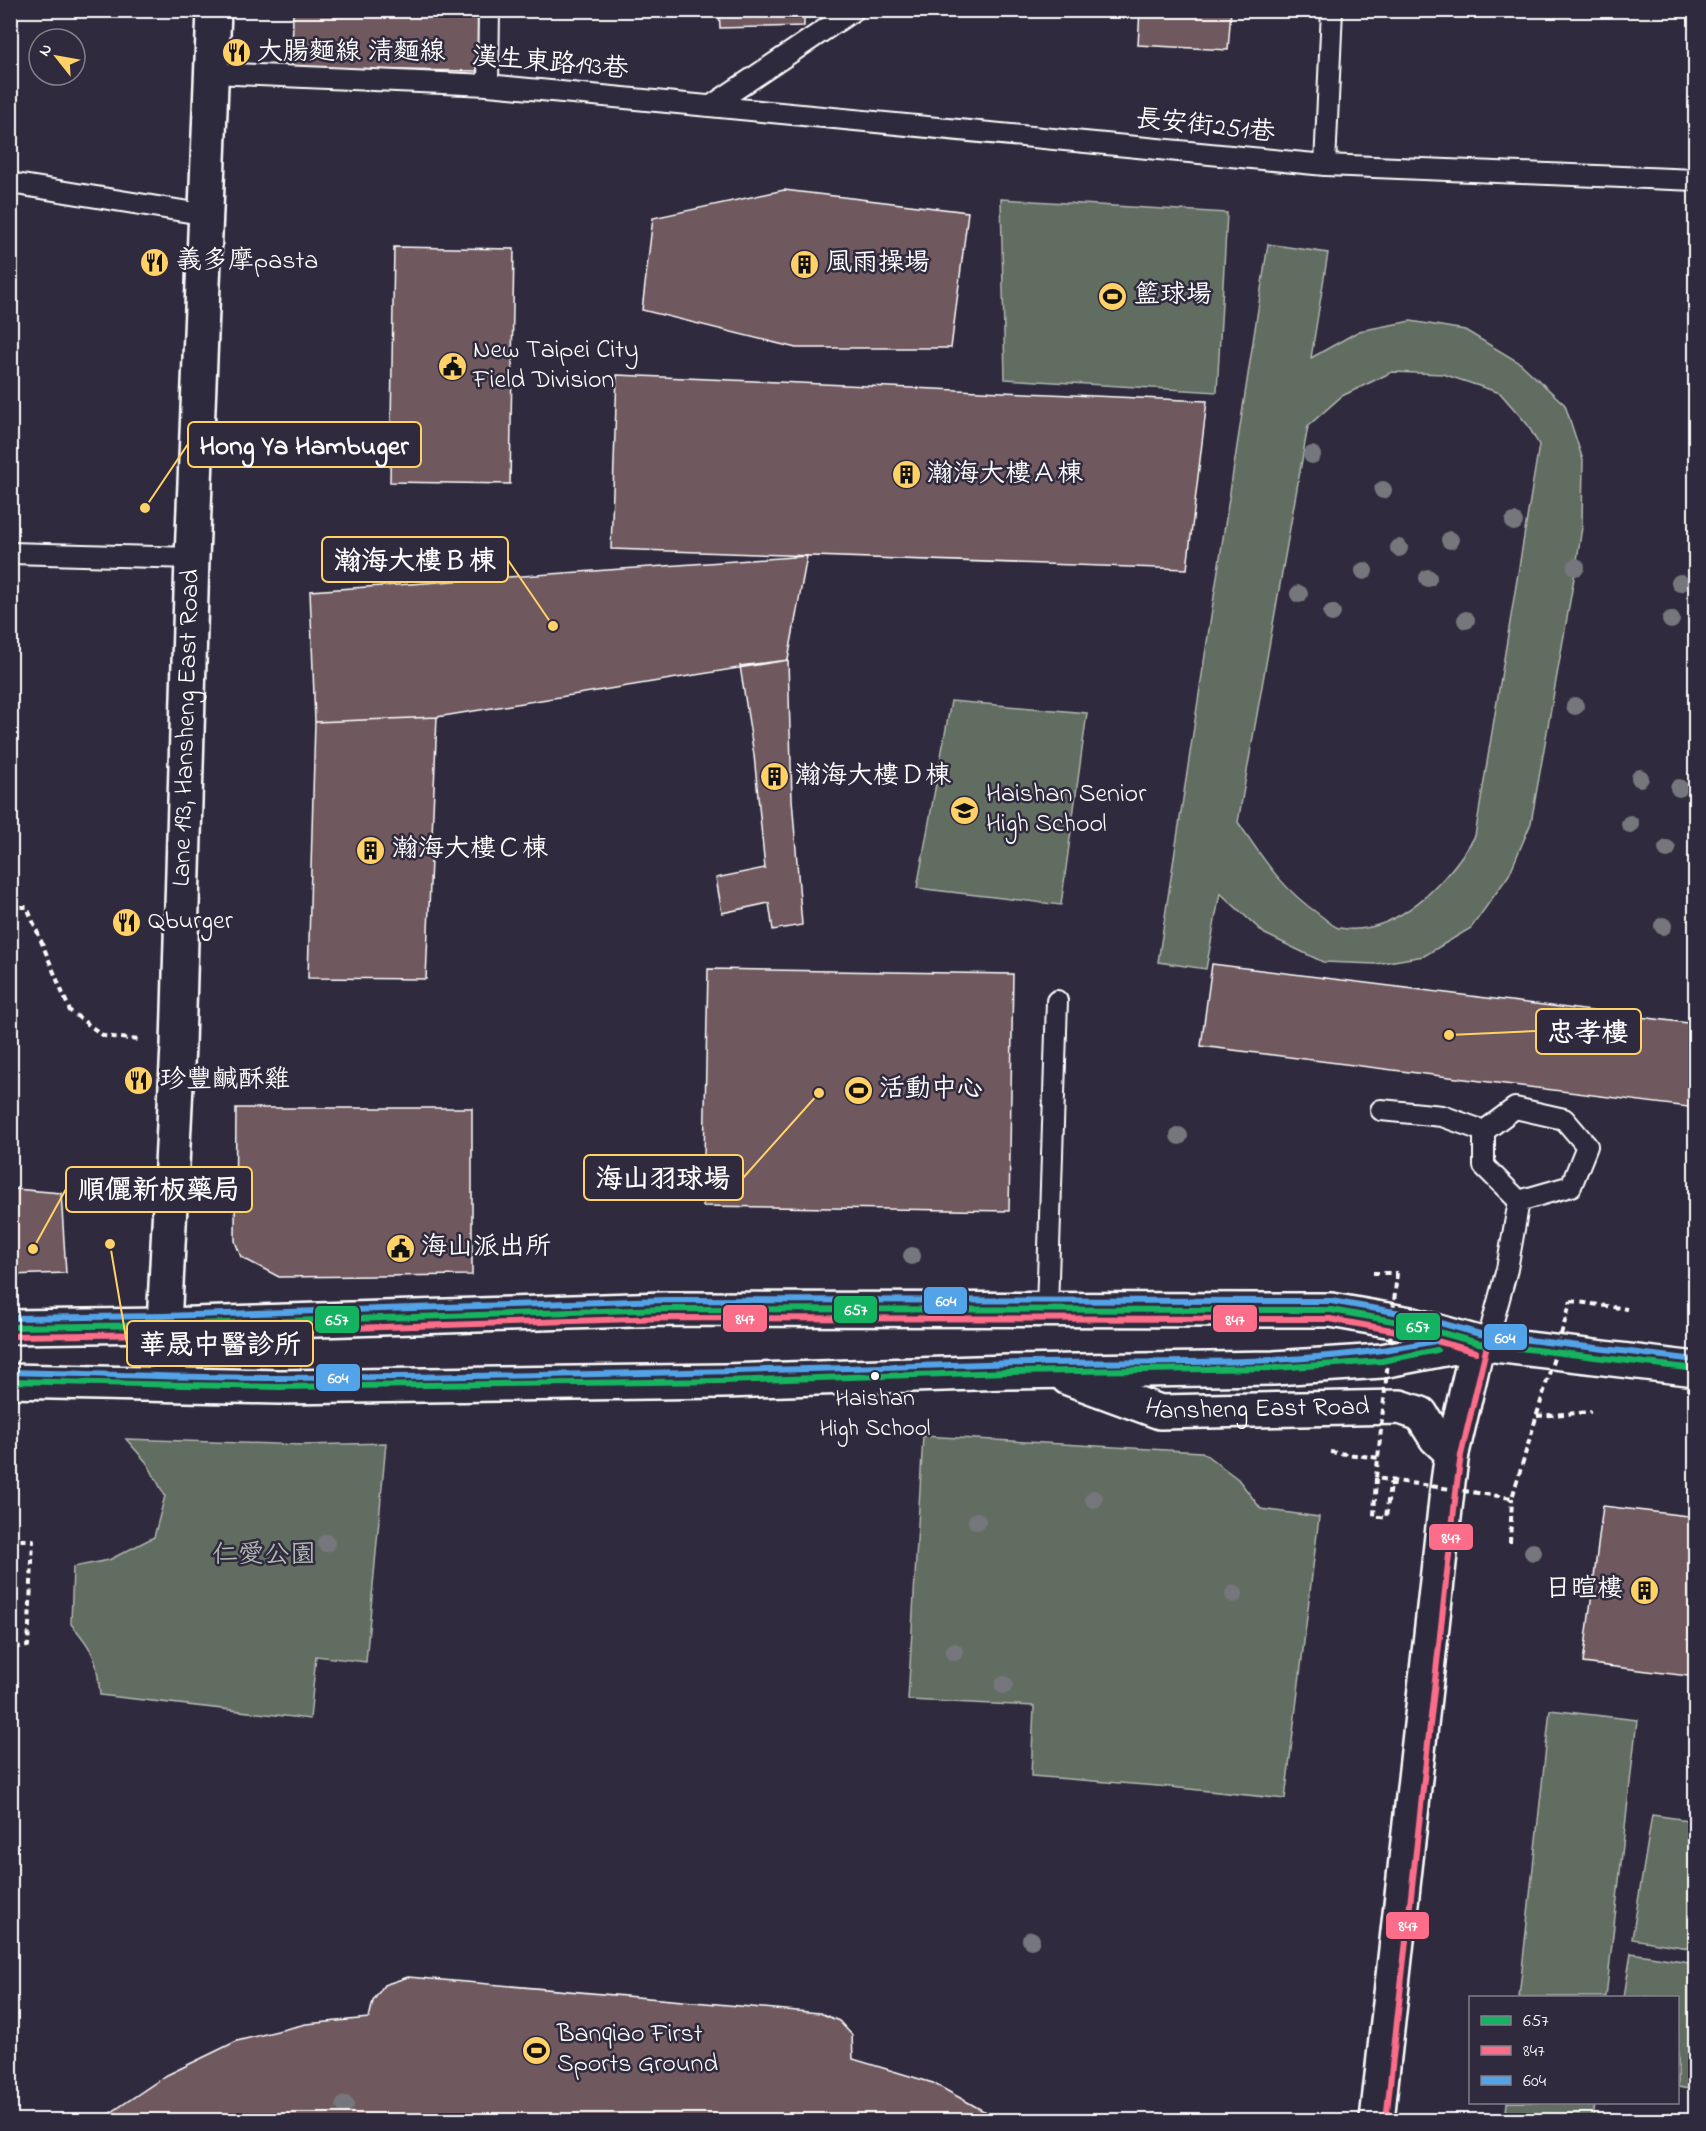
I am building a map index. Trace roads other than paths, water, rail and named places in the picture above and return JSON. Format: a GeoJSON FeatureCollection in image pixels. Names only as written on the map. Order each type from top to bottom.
{"type":"FeatureCollection","features":[{"type":"Feature","properties":{"kind":"street","name":"Lane 193, Hansheng East Road"},"geometry":{"type":"LineString","coordinates":[[171,1383],[164,1325],[178,1045],[192,558],[214,10]]}},
{"type":"Feature","properties":{"kind":"street","name":"Hansheng East Road"},"geometry":{"type":"LineString","coordinates":[[10,1327],[164,1325],[665,1309],[1331,1310],[1410,1324],[1482,1343],[1695,1369]]}},
{"type":"Feature","properties":{"kind":"street","name":"Hansheng East Road"},"geometry":{"type":"LineString","coordinates":[[10,1381],[279,1386],[724,1381],[1274,1368],[1382,1361],[1482,1343]]}},
{"type":"Feature","properties":{"kind":"street"},"geometry":{"type":"LineString","coordinates":[[1377,2121],[1452,1453],[1482,1343]]}},
{"type":"Feature","properties":{"kind":"street","name":"Hansheng East Road"},"geometry":{"type":"LineString","coordinates":[[1050,1372],[1160,1412],[1400,1407],[1421,1414],[1436,1438],[1452,1453]]}},
{"type":"Feature","properties":{"kind":"lane"},"geometry":{"type":"LineString","coordinates":[[488,85],[489,10]]}},
{"type":"Feature","properties":{"kind":"lane"},"geometry":{"type":"LineString","coordinates":[[711,106],[854,10]]}},
{"type":"Feature","properties":{"kind":"lane"},"geometry":{"type":"LineString","coordinates":[[1325,165],[1332,10]]}},
{"type":"Feature","properties":{"kind":"lane","name":"漢生東路193巷"},"geometry":{"type":"LineString","coordinates":[[213,73],[488,85],[711,106]]}},
{"type":"Feature","properties":{"kind":"lane","name":"長安街251巷"},"geometry":{"type":"LineString","coordinates":[[711,106],[1325,165],[1695,180]]}},
{"type":"Feature","properties":{"kind":"lane"},"geometry":{"type":"LineString","coordinates":[[10,183],[189,212]]}},
{"type":"Feature","properties":{"kind":"lane"},"geometry":{"type":"LineString","coordinates":[[10,553],[192,558]]}},
{"type":"Feature","properties":{"kind":"lane"},"geometry":{"type":"LineString","coordinates":[[1047,1309],[1057,1001]]}},
{"type":"Feature","properties":{"kind":"lane"},"geometry":{"type":"LineString","coordinates":[[1484,1131],[1515,1108],[1564,1119],[1587,1146],[1571,1186],[1519,1201]]}},
{"type":"Feature","properties":{"kind":"lane"},"geometry":{"type":"LineString","coordinates":[[1381,1110],[1442,1116],[1484,1131]]}},
{"type":"Feature","properties":{"kind":"lane"},"geometry":{"type":"LineString","coordinates":[[1484,1131],[1484,1166],[1519,1201]]}},
{"type":"Feature","properties":{"kind":"lane"},"geometry":{"type":"LineString","coordinates":[[1482,1343],[1507,1269],[1519,1201]]}},
{"type":"Feature","properties":{"kind":"place","name":"大腸麵線 清麵線"},"geometry":{"type":"Point","coordinates":[236,53]}},
{"type":"Feature","properties":{"kind":"place","name":"義多摩pasta"},"geometry":{"type":"Point","coordinates":[155,262]}},
{"type":"Feature","properties":{"kind":"place","name":"風雨操場"},"geometry":{"type":"Point","coordinates":[805,264]}},
{"type":"Feature","properties":{"kind":"place","name":"籃球場"},"geometry":{"type":"Point","coordinates":[1113,296]}},
{"type":"Feature","properties":{"kind":"place","name":"New Taipei City Field Division"},"geometry":{"type":"Point","coordinates":[452,366]}},
{"type":"Feature","properties":{"kind":"place","name":"瀚海大樓Ａ棟"},"geometry":{"type":"Point","coordinates":[906,475]}},
{"type":"Feature","properties":{"kind":"place","name":"Hong Ya Hambuger"},"geometry":{"type":"Point","coordinates":[145,508]}},
{"type":"Feature","properties":{"kind":"place","name":"瀚海大樓Ｂ棟"},"geometry":{"type":"Point","coordinates":[553,626]}},
{"type":"Feature","properties":{"kind":"place","name":"瀚海大樓Ｄ棟"},"geometry":{"type":"Point","coordinates":[774,777]}},
{"type":"Feature","properties":{"kind":"place","name":"Haishan Senior High School"},"geometry":{"type":"Point","coordinates":[965,810]}},
{"type":"Feature","properties":{"kind":"place","name":"瀚海大樓Ｃ棟"},"geometry":{"type":"Point","coordinates":[371,850]}},
{"type":"Feature","properties":{"kind":"place","name":"Qburger"},"geometry":{"type":"Point","coordinates":[127,922]}},
{"type":"Feature","properties":{"kind":"place","name":"忠孝樓"},"geometry":{"type":"Point","coordinates":[1449,1035]}},
{"type":"Feature","properties":{"kind":"place","name":"珍豐鹹酥雞"},"geometry":{"type":"Point","coordinates":[139,1081]}},
{"type":"Feature","properties":{"kind":"place","name":"活動中心"},"geometry":{"type":"Point","coordinates":[858,1090]}},
{"type":"Feature","properties":{"kind":"place","name":"海山羽球場"},"geometry":{"type":"Point","coordinates":[819,1093]}},
{"type":"Feature","properties":{"kind":"place","name":"華晟中醫診所"},"geometry":{"type":"Point","coordinates":[110,1244]}},
{"type":"Feature","properties":{"kind":"place","name":"海山派出所"},"geometry":{"type":"Point","coordinates":[400,1248]}},
{"type":"Feature","properties":{"kind":"place","name":"順儷新板藥局"},"geometry":{"type":"Point","coordinates":[33,1249]}},
{"type":"Feature","properties":{"kind":"place","name":"Haishan High School"},"geometry":{"type":"Point","coordinates":[875,1376]}},
{"type":"Feature","properties":{"kind":"place","name":"日暄樓"},"geometry":{"type":"Point","coordinates":[1644,1590]}},
{"type":"Feature","properties":{"kind":"place","name":"Banqiao First Sports Ground"},"geometry":{"type":"Point","coordinates":[536,2050]}},
{"type":"Feature","properties":{"kind":"park label","name":"仁愛公園"},"geometry":{"type":"Point","coordinates":[264,1556]}}]}
